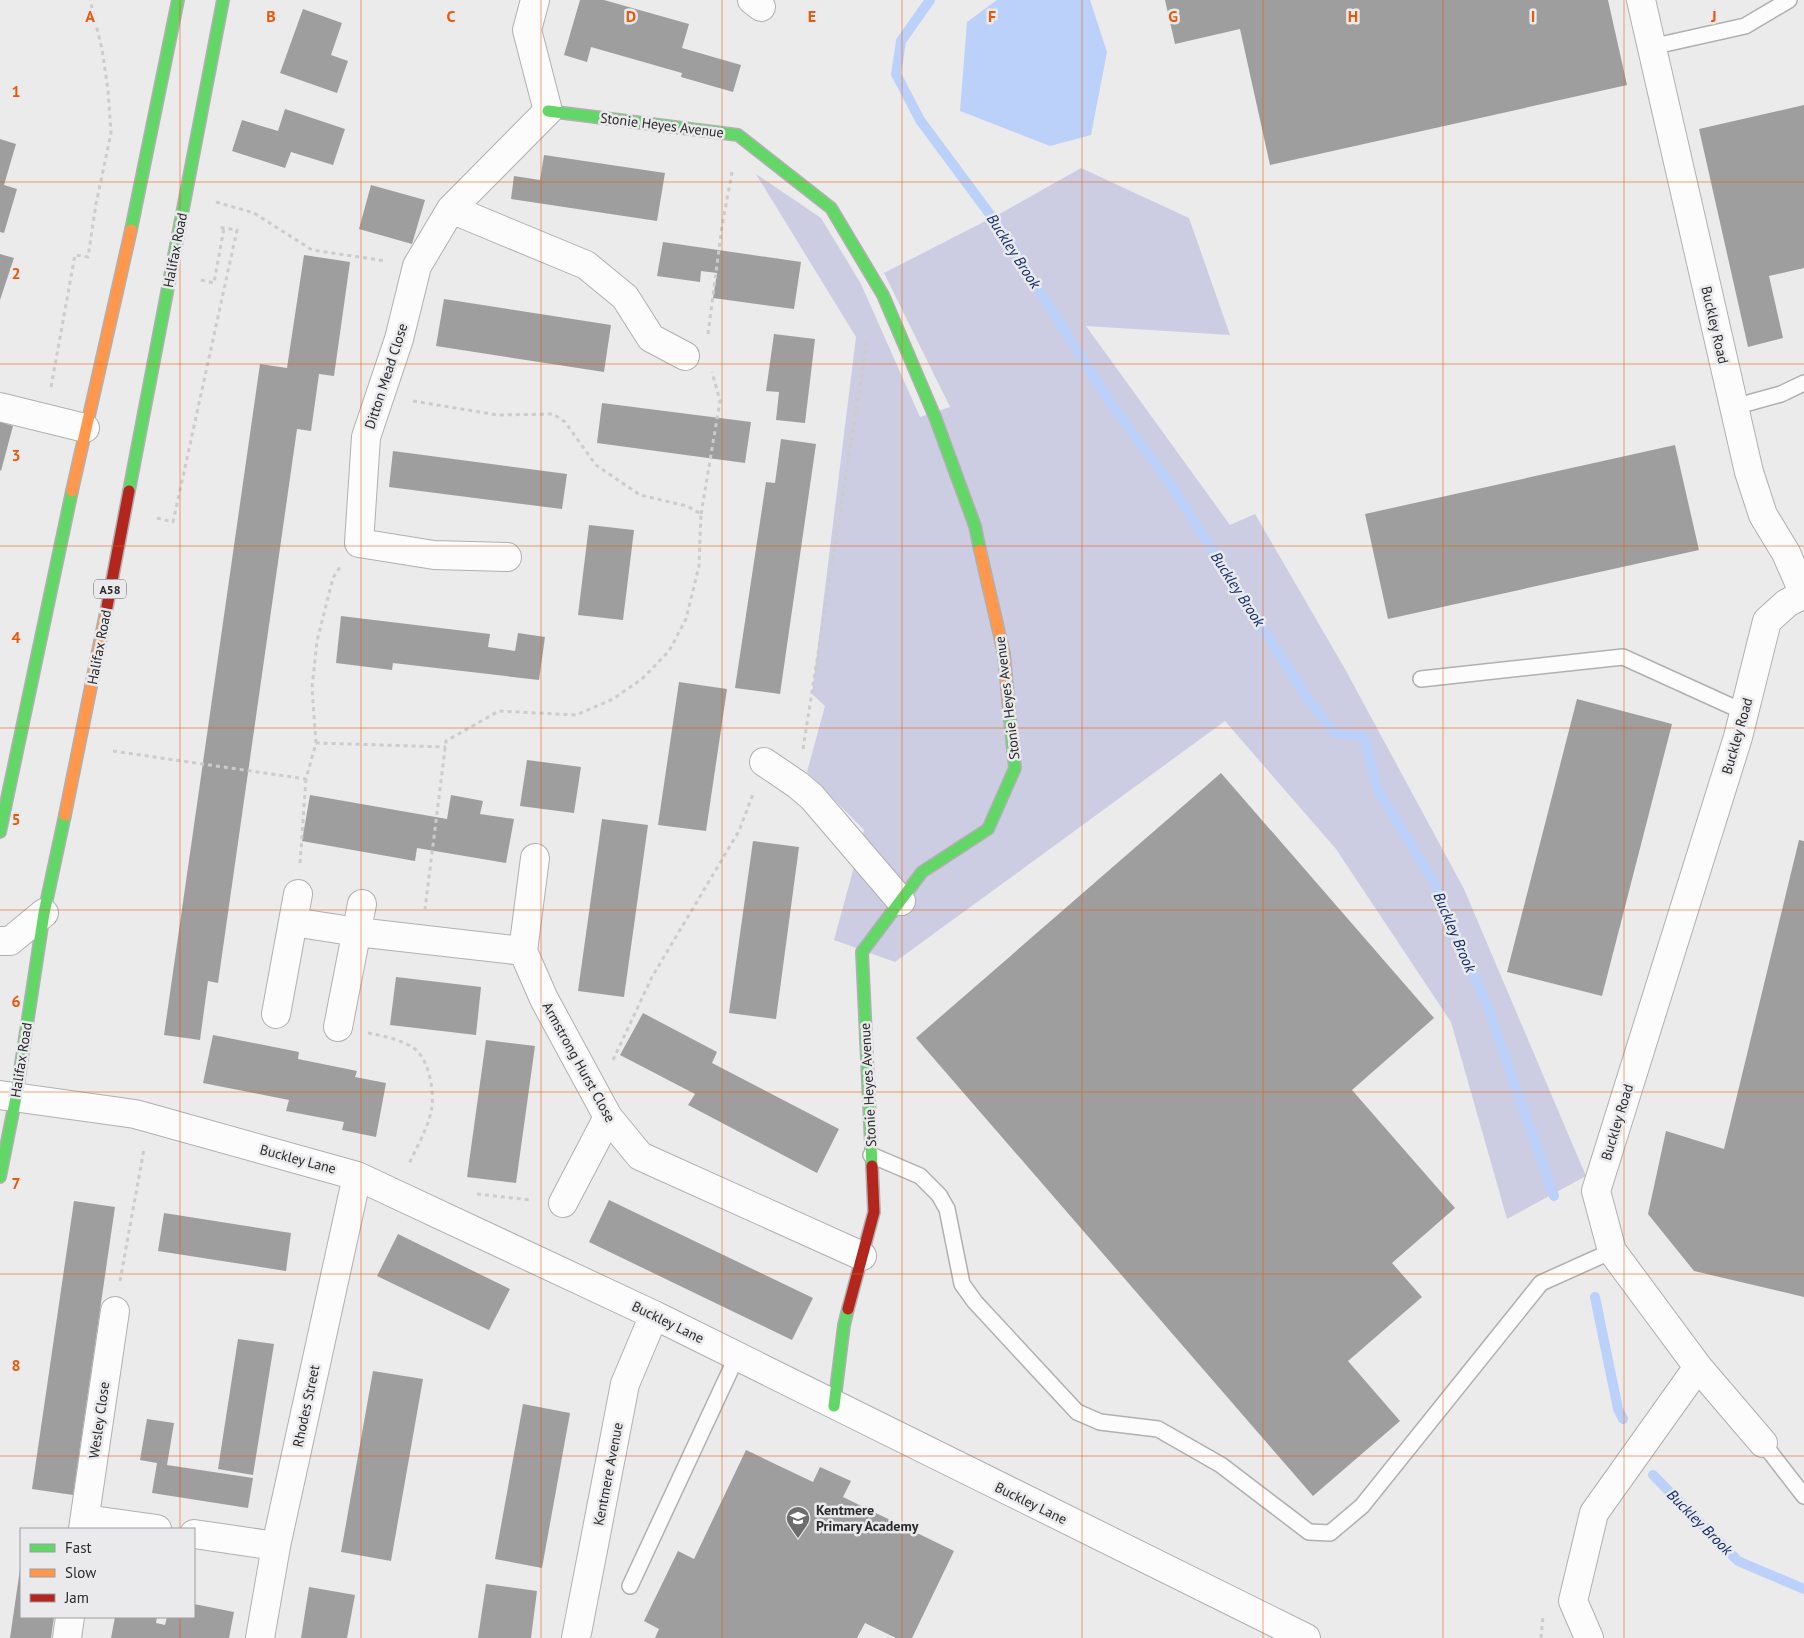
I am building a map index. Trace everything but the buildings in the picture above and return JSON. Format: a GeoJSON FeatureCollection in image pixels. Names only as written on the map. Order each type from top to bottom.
{"type":"FeatureCollection","features":[{"type":"Feature","properties":{"kind":"main road"},"geometry":{"type":"LineString","coordinates":[[0,832],[85,428],[141,186],[178,0]]}},
{"type":"Feature","properties":{"kind":"main road","name":"Halifax Road"},"geometry":{"type":"LineString","coordinates":[[0,1178],[8,1096],[44,913],[80,746],[223,0]]}},
{"type":"Feature","properties":{"kind":"main road","name":"Stonie Heyes Avenue"},"geometry":{"type":"LineString","coordinates":[[548,111],[738,134],[831,208],[883,295],[935,417],[975,526],[1004,654],[1015,768],[988,829],[922,872],[862,952],[874,1212],[844,1325],[834,1406]]}},
{"type":"Feature","properties":{"kind":"street"},"geometry":{"type":"LineString","coordinates":[[535,0],[527,30],[548,111]]}},
{"type":"Feature","properties":{"kind":"street","name":"Buckley Road"},"geometry":{"type":"LineString","coordinates":[[1641,0],[1749,472],[1763,515],[1786,553],[1804,594],[1787,603],[1767,621],[1738,737],[1596,1191],[1612,1251],[1698,1367],[1763,1443]]}},
{"type":"Feature","properties":{"kind":"street","name":"Ditton Mead Close"},"geometry":{"type":"LineString","coordinates":[[358,543],[366,437],[399,339],[417,266],[451,209],[548,111]]}},
{"type":"Feature","properties":{"kind":"street"},"geometry":{"type":"LineString","coordinates":[[451,209],[586,265],[625,297],[651,338],[696,352]]}},
{"type":"Feature","properties":{"kind":"street"},"geometry":{"type":"LineString","coordinates":[[0,407],[85,428]]}},
{"type":"Feature","properties":{"kind":"street"},"geometry":{"type":"LineString","coordinates":[[358,543],[434,555],[507,557]]}},
{"type":"Feature","properties":{"kind":"street"},"geometry":{"type":"LineString","coordinates":[[764,762],[798,784],[812,797],[901,901]]}},
{"type":"Feature","properties":{"kind":"street"},"geometry":{"type":"LineString","coordinates":[[293,922],[357,932],[522,951],[535,858]]}},
{"type":"Feature","properties":{"kind":"street"},"geometry":{"type":"LineString","coordinates":[[276,1014],[298,894]]}},
{"type":"Feature","properties":{"kind":"street"},"geometry":{"type":"LineString","coordinates":[[338,1027],[362,904]]}},
{"type":"Feature","properties":{"kind":"street"},"geometry":{"type":"LineString","coordinates":[[0,941],[10,941],[44,913]]}},
{"type":"Feature","properties":{"kind":"street","name":"Armstrong Hurst Close"},"geometry":{"type":"LineString","coordinates":[[522,951],[544,999],[608,1117],[640,1156],[862,1256]]}},
{"type":"Feature","properties":{"kind":"street","name":"Buckley Lane"},"geometry":{"type":"LineString","coordinates":[[8,1096],[135,1114],[357,1176],[654,1315],[834,1406],[1306,1638]]}},
{"type":"Feature","properties":{"kind":"street"},"geometry":{"type":"LineString","coordinates":[[563,1203],[608,1117]]}},
{"type":"Feature","properties":{"kind":"street","name":"Rhodes Street"},"geometry":{"type":"LineString","coordinates":[[260,1638],[276,1546],[357,1176]]}},
{"type":"Feature","properties":{"kind":"street","name":"Wesley Close"},"geometry":{"type":"LineString","coordinates":[[84,1524],[115,1311]]}},
{"type":"Feature","properties":{"kind":"street","name":"Kentmere Avenue"},"geometry":{"type":"LineString","coordinates":[[576,1638],[625,1384],[654,1315]]}},
{"type":"Feature","properties":{"kind":"street"},"geometry":{"type":"LineString","coordinates":[[1589,1638],[1573,1601],[1594,1513],[1698,1367]]}},
{"type":"Feature","properties":{"kind":"street"},"geometry":{"type":"LineString","coordinates":[[84,1524],[142,1528]]}},
{"type":"Feature","properties":{"kind":"street"},"geometry":{"type":"LineString","coordinates":[[195,1534],[276,1546]]}},
{"type":"Feature","properties":{"kind":"street"},"geometry":{"type":"LineString","coordinates":[[67,1638],[70,1618]]}},
{"type":"Feature","properties":{"kind":"lane"},"geometry":{"type":"LineString","coordinates":[[1651,47],[1745,26],[1790,0]]}},
{"type":"Feature","properties":{"kind":"lane"},"geometry":{"type":"LineString","coordinates":[[1734,407],[1781,394],[1804,383]]}},
{"type":"Feature","properties":{"kind":"lane"},"geometry":{"type":"LineString","coordinates":[[1421,679],[1623,657],[1744,712]]}},
{"type":"Feature","properties":{"kind":"lane"},"geometry":{"type":"LineString","coordinates":[[871,1155],[920,1176],[939,1195],[947,1209],[962,1284],[975,1302],[1077,1412],[1100,1422],[1158,1429],[1221,1465],[1309,1532],[1330,1533],[1362,1506],[1541,1283],[1612,1251]]}},
{"type":"Feature","properties":{"kind":"lane"},"geometry":{"type":"LineString","coordinates":[[630,1586],[737,1356]]}},
{"type":"Feature","properties":{"kind":"lane"},"geometry":{"type":"LineString","coordinates":[[1763,1443],[1804,1496]]}},
{"type":"Feature","properties":{"kind":"path"},"geometry":{"type":"LineString","coordinates":[[46,419],[75,255],[88,257],[110,133],[108,90],[102,49],[90,0]]}},
{"type":"Feature","properties":{"kind":"path"},"geometry":{"type":"LineString","coordinates":[[421,938],[446,741],[498,711],[576,715],[613,699],[643,678],[669,651],[686,619],[699,566],[702,514],[720,401],[696,352],[722,226],[738,134]]}},
{"type":"Feature","properties":{"kind":"path"},"geometry":{"type":"LineString","coordinates":[[186,194],[254,214],[312,250],[417,266]]}},
{"type":"Feature","properties":{"kind":"path"},"geometry":{"type":"LineString","coordinates":[[125,511],[173,522],[237,230],[217,227]]}},
{"type":"Feature","properties":{"kind":"path"},"geometry":{"type":"LineString","coordinates":[[214,283],[224,228]]}},
{"type":"Feature","properties":{"kind":"path"},"geometry":{"type":"LineString","coordinates":[[798,784],[868,332]]}},
{"type":"Feature","properties":{"kind":"path"},"geometry":{"type":"LineString","coordinates":[[380,396],[498,415],[553,414],[565,422],[596,465],[640,495],[687,506],[702,514]]}},
{"type":"Feature","properties":{"kind":"path"},"geometry":{"type":"LineString","coordinates":[[298,894],[306,779],[316,744],[312,688],[317,640],[332,578],[358,543]]}},
{"type":"Feature","properties":{"kind":"path"},"geometry":{"type":"LineString","coordinates":[[316,744],[446,747]]}},
{"type":"Feature","properties":{"kind":"path"},"geometry":{"type":"LineString","coordinates":[[80,746],[306,779]]}},
{"type":"Feature","properties":{"kind":"path"},"geometry":{"type":"LineString","coordinates":[[589,1080],[610,1066],[652,977],[739,831],[764,762]]}},
{"type":"Feature","properties":{"kind":"path"},"geometry":{"type":"LineString","coordinates":[[338,1027],[390,1038],[414,1047],[426,1062],[431,1080],[432,1106],[424,1133],[395,1194]]}},
{"type":"Feature","properties":{"kind":"path"},"geometry":{"type":"LineString","coordinates":[[115,1311],[149,1118]]}},
{"type":"Feature","properties":{"kind":"path"},"geometry":{"type":"LineString","coordinates":[[443,1217],[453,1192],[563,1203]]}},
{"type":"Feature","properties":{"kind":"shaded area"},"geometry":{"type":"Polygon","coordinates":[[[1081,168],[1189,218],[1230,335],[1086,326],[1230,525],[1255,514],[1345,669],[1464,889],[1586,1176],[1507,1219],[1451,1022],[1336,849],[1225,721],[895,962],[834,940],[864,830],[807,772],[825,706],[812,694],[856,337],[756,174],[821,218],[861,284],[920,417],[950,407],[884,273],[1003,212],[1081,168]]]}},
{"type":"Feature","properties":{"kind":"water"},"geometry":{"type":"Polygon","coordinates":[[[997,0],[1090,0],[1107,52],[1091,135],[1050,146],[960,111],[967,22],[997,0]]]}},
{"type":"Feature","properties":{"kind":"waterway","name":"Buckley Brook"},"geometry":{"type":"LineString","coordinates":[[930,0],[901,41],[896,74],[920,120],[1000,228],[1108,399],[1171,485],[1308,699],[1335,733],[1364,737],[1379,792],[1435,884],[1487,1005],[1554,1196]]}},
{"type":"Feature","properties":{"kind":"waterway","name":"Buckley Brook"},"geometry":{"type":"LineString","coordinates":[[1595,1297],[1618,1409],[1623,1419]]}},
{"type":"Feature","properties":{"kind":"waterway","name":"Buckley Brook"},"geometry":{"type":"LineString","coordinates":[[1653,1475],[1738,1561],[1804,1589]]}},
{"type":"Feature","properties":{"kind":"traffic: fast"},"geometry":{"type":"LineString","coordinates":[[131,230],[178,0]]}},
{"type":"Feature","properties":{"kind":"traffic: fast"},"geometry":{"type":"LineString","coordinates":[[129,491],[223,0]]}},
{"type":"Feature","properties":{"kind":"traffic: fast"},"geometry":{"type":"LineString","coordinates":[[548,111],[738,135],[831,208],[883,295],[935,417],[975,526],[980,550]]}},
{"type":"Feature","properties":{"kind":"traffic: fast"},"geometry":{"type":"LineString","coordinates":[[0,832],[72,491]]}},
{"type":"Feature","properties":{"kind":"traffic: fast"},"geometry":{"type":"LineString","coordinates":[[872,1166],[862,952],[922,872],[988,829],[1015,768],[1009,710]]}},
{"type":"Feature","properties":{"kind":"traffic: fast"},"geometry":{"type":"LineString","coordinates":[[0,1177],[16,1097],[44,913],[65,815]]}},
{"type":"Feature","properties":{"kind":"traffic: fast"},"geometry":{"type":"LineString","coordinates":[[834,1406],[844,1325],[848,1309]]}},
{"type":"Feature","properties":{"kind":"traffic: slow"},"geometry":{"type":"LineString","coordinates":[[72,491],[131,230]]}},
{"type":"Feature","properties":{"kind":"traffic: slow"},"geometry":{"type":"LineString","coordinates":[[980,550],[1004,654],[1009,710]]}},
{"type":"Feature","properties":{"kind":"traffic: slow"},"geometry":{"type":"LineString","coordinates":[[65,815],[106,612]]}},
{"type":"Feature","properties":{"kind":"traffic: jam"},"geometry":{"type":"LineString","coordinates":[[106,612],[129,491]]}},
{"type":"Feature","properties":{"kind":"traffic: jam"},"geometry":{"type":"LineString","coordinates":[[848,1309],[874,1212],[872,1166]]}},
{"type":"Feature","properties":{"kind":"place","name":"Kentmere Primary Academy"},"geometry":{"type":"Point","coordinates":[798,1539]}}]}
